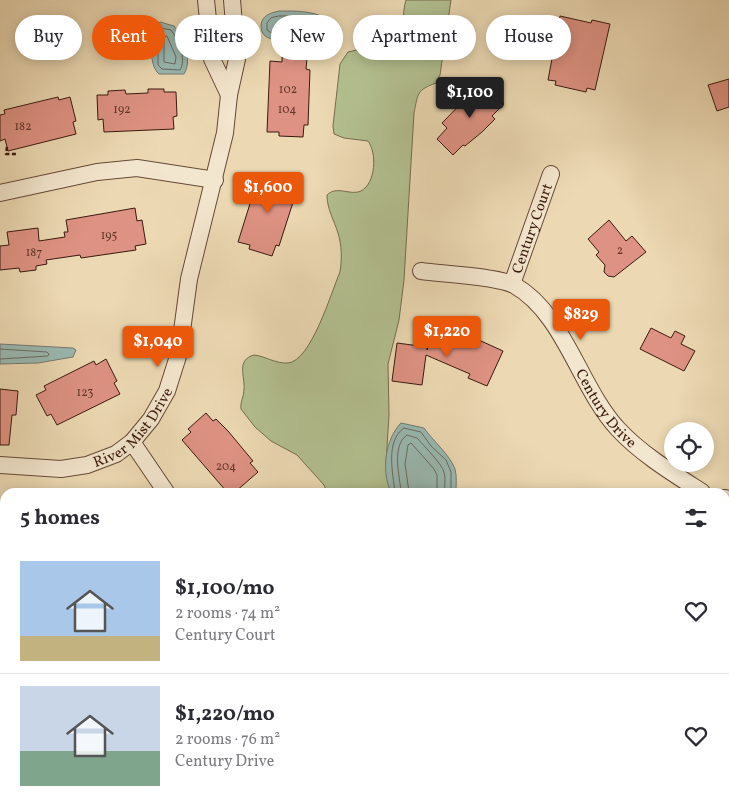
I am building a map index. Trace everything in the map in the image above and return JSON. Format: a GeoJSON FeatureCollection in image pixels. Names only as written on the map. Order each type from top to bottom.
{"type":"FeatureCollection","features":[{"type":"Feature","properties":{"kind":"street"},"geometry":{"type":"LineString","coordinates":[[206,0],[212,59],[229,95]]}},
{"type":"Feature","properties":{"kind":"street","name":"River Mist Drive"},"geometry":{"type":"LineString","coordinates":[[0,465],[30,468],[69,468],[87,465],[116,454],[132,442],[151,419],[167,391],[178,353],[189,279],[215,180],[225,133],[229,95],[237,59],[232,0]]}},
{"type":"Feature","properties":{"kind":"street"},"geometry":{"type":"LineString","coordinates":[[0,193],[97,172],[136,168],[215,180]]}},
{"type":"Feature","properties":{"kind":"street","name":"Century Court"},"geometry":{"type":"LineString","coordinates":[[512,284],[551,174]]}},
{"type":"Feature","properties":{"kind":"street","name":"Century Drive"},"geometry":{"type":"LineString","coordinates":[[421,271],[512,284],[530,297],[561,338],[594,397],[618,429],[674,474],[696,488]]}},
{"type":"Feature","properties":{"kind":"street"},"geometry":{"type":"LineString","coordinates":[[132,442],[163,488]]}},
{"type":"Feature","properties":{"kind":"path"},"geometry":{"type":"LineString","coordinates":[[7,147],[5,149],[6,154],[16,154]]}},
{"type":"Feature","properties":{"kind":"green space"},"geometry":{"type":"Polygon","coordinates":[[[406,0],[451,0],[449,15],[404,15],[406,0]]]}},
{"type":"Feature","properties":{"kind":"green space"},"geometry":{"type":"Polygon","coordinates":[[[353,51],[353,60],[442,60],[440,75],[436,83],[419,93],[414,113],[404,280],[399,320],[388,364],[389,415],[386,463],[390,488],[325,488],[297,455],[271,441],[255,427],[241,409],[244,389],[243,365],[248,357],[254,355],[284,363],[296,359],[305,351],[326,309],[340,272],[341,262],[339,238],[329,210],[327,195],[335,191],[361,191],[370,182],[374,160],[368,141],[344,138],[334,134],[333,126],[340,64],[348,52],[353,51]]]}},
{"type":"Feature","properties":{"kind":"water"},"geometry":{"type":"Polygon","coordinates":[[[279,11],[297,11],[318,15],[271,15],[271,39],[262,32],[261,25],[263,19],[270,14],[279,11]]]}},
{"type":"Feature","properties":{"kind":"water"},"geometry":{"type":"Polygon","coordinates":[[[165,23],[174,26],[175,60],[188,60],[184,74],[159,74],[155,70],[153,60],[165,60],[165,23]]]}},
{"type":"Feature","properties":{"kind":"water"},"geometry":{"type":"Polygon","coordinates":[[[0,344],[73,348],[76,350],[73,357],[38,363],[0,364],[0,344]]]}},
{"type":"Feature","properties":{"kind":"water"},"geometry":{"type":"Polygon","coordinates":[[[401,423],[424,428],[453,464],[456,488],[390,488],[386,475],[386,456],[391,438],[401,423]]]}},
{"type":"Feature","properties":{"kind":"building"},"geometry":{"type":"Polygon","coordinates":[[[571,18],[591,23],[592,20],[610,24],[595,90],[587,88],[586,92],[555,85],[556,81],[548,80],[552,60],[571,60],[571,18]]]}},
{"type":"Feature","properties":{"kind":"building"},"geometry":{"type":"Polygon","coordinates":[[[282,60],[307,60],[306,69],[310,70],[308,125],[304,125],[303,137],[279,136],[279,132],[267,132],[270,61],[282,62],[282,60]]]}},
{"type":"Feature","properties":{"kind":"building"},"geometry":{"type":"Polygon","coordinates":[[[729,79],[729,107],[717,111],[708,85],[729,79]]]}},
{"type":"Feature","properties":{"kind":"building"},"geometry":{"type":"Polygon","coordinates":[[[482,82],[504,104],[492,116],[495,119],[482,132],[465,146],[463,145],[453,155],[437,139],[447,128],[442,123],[482,82]]]}},
{"type":"Feature","properties":{"kind":"building"},"geometry":{"type":"Polygon","coordinates":[[[148,89],[164,89],[164,92],[176,92],[177,116],[173,117],[174,129],[104,132],[103,119],[98,120],[97,95],[108,95],[108,91],[125,90],[126,94],[148,93],[148,89]]]}},
{"type":"Feature","properties":{"kind":"building"},"geometry":{"type":"Polygon","coordinates":[[[58,97],[59,100],[70,97],[76,121],[73,122],[76,134],[8,151],[5,139],[0,141],[0,115],[5,114],[4,110],[58,97]]]}},
{"type":"Feature","properties":{"kind":"building"},"geometry":{"type":"Polygon","coordinates":[[[272,174],[296,181],[292,192],[296,193],[279,246],[276,245],[272,256],[249,249],[250,245],[238,242],[259,175],[271,178],[272,174]]]}},
{"type":"Feature","properties":{"kind":"building"},"geometry":{"type":"Polygon","coordinates":[[[135,208],[137,221],[142,220],[146,244],[135,246],[136,250],[81,258],[80,255],[46,260],[47,264],[36,266],[36,270],[20,272],[19,268],[0,270],[0,246],[9,245],[7,232],[38,228],[39,241],[65,237],[64,232],[68,232],[66,220],[135,208]]]}},
{"type":"Feature","properties":{"kind":"building"},"geometry":{"type":"Polygon","coordinates":[[[609,220],[626,241],[632,236],[646,252],[614,277],[608,276],[604,272],[605,265],[596,255],[599,252],[588,239],[609,220]]]}},
{"type":"Feature","properties":{"kind":"building"},"geometry":{"type":"Polygon","coordinates":[[[448,326],[503,351],[487,386],[468,378],[470,374],[426,355],[422,385],[392,381],[397,343],[427,347],[427,350],[431,340],[444,336],[448,326]]]}},
{"type":"Feature","properties":{"kind":"building"},"geometry":{"type":"Polygon","coordinates":[[[651,328],[671,338],[675,331],[685,336],[681,344],[695,351],[684,371],[640,349],[651,328]]]}},
{"type":"Feature","properties":{"kind":"building"},"geometry":{"type":"Polygon","coordinates":[[[106,359],[117,381],[114,383],[120,394],[57,425],[51,414],[47,416],[36,395],[46,390],[44,386],[94,361],[96,365],[106,359]]]}},
{"type":"Feature","properties":{"kind":"building"},"geometry":{"type":"Polygon","coordinates":[[[0,389],[18,391],[16,415],[12,415],[9,445],[0,445],[0,389]]]}},
{"type":"Feature","properties":{"kind":"building"},"geometry":{"type":"Polygon","coordinates":[[[206,413],[213,421],[216,419],[253,461],[250,463],[258,472],[240,488],[224,488],[182,440],[191,432],[188,429],[206,413]]]}}]}
